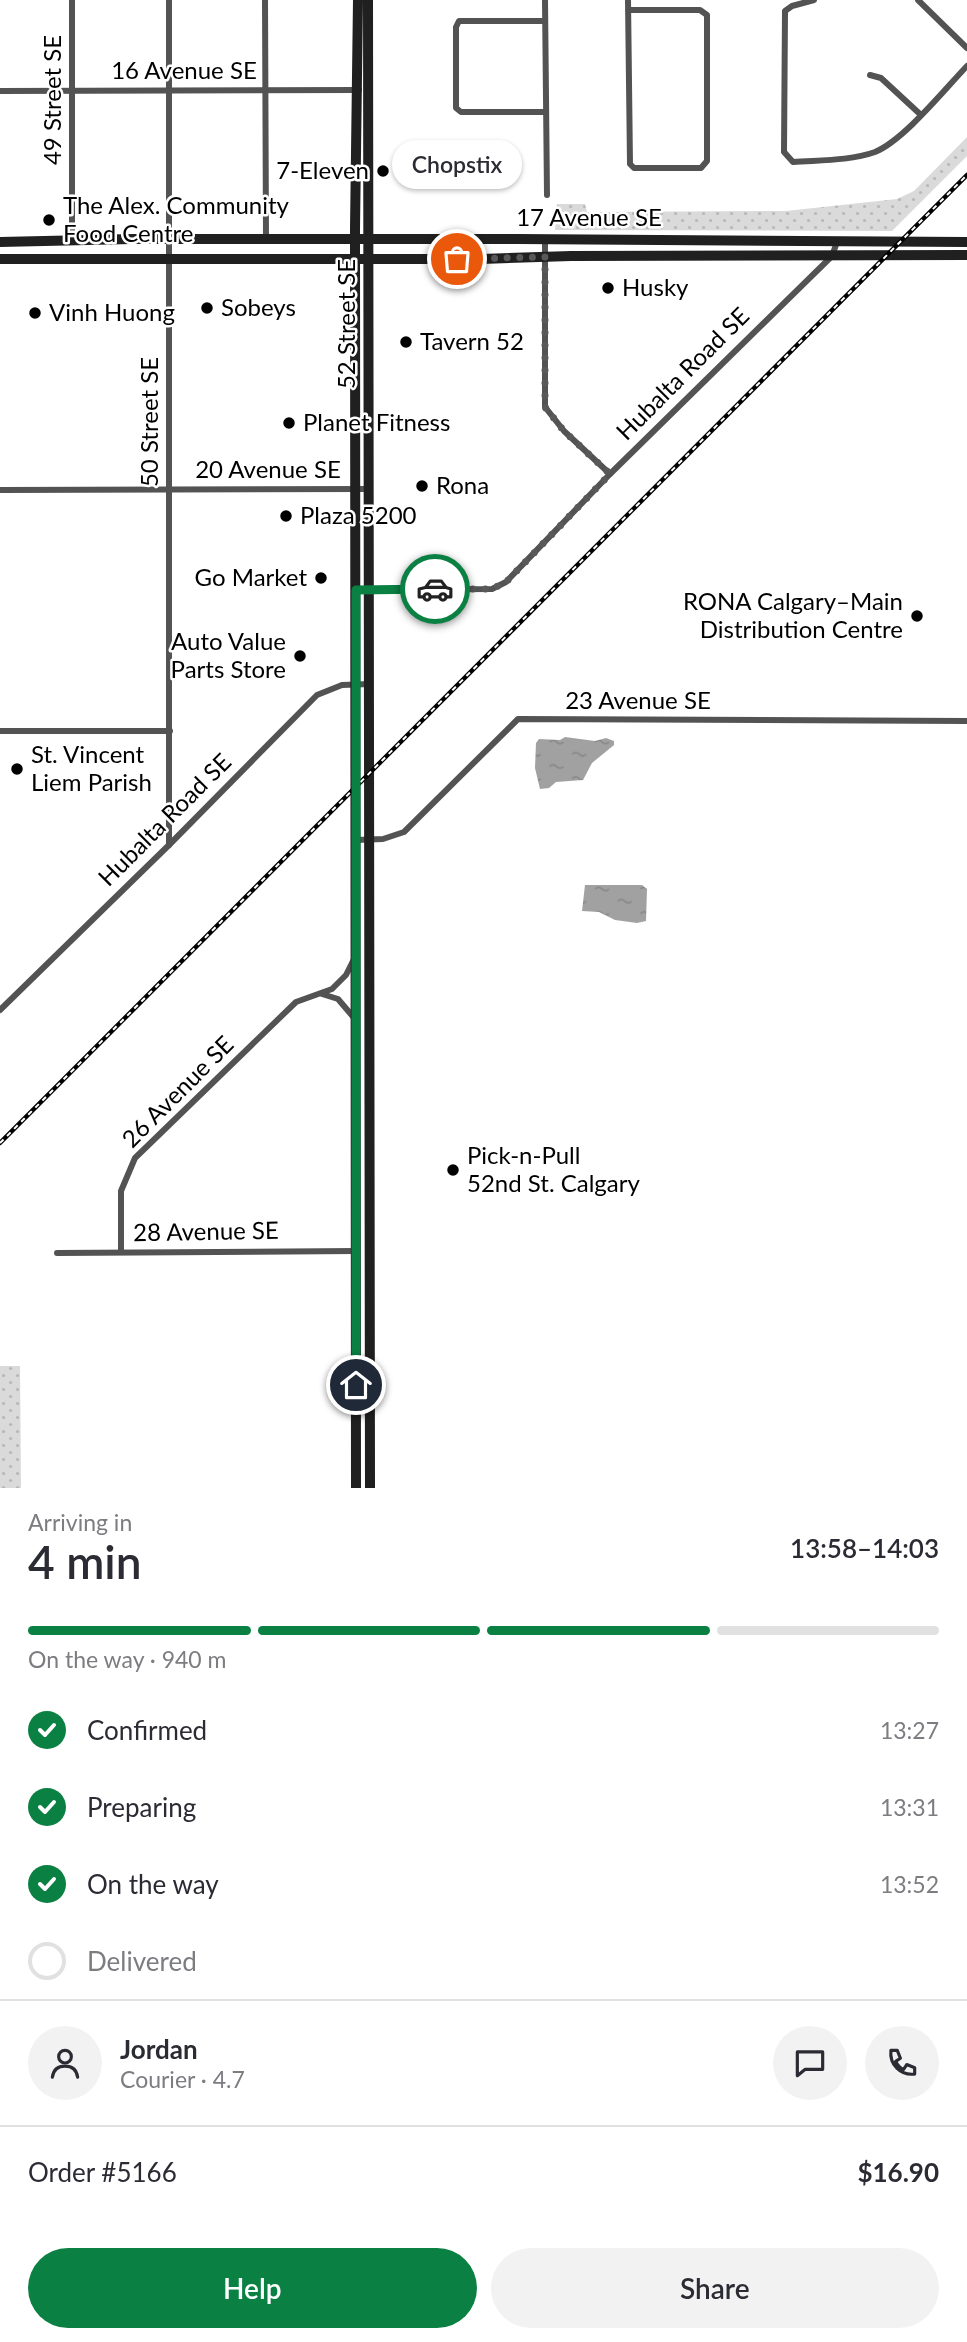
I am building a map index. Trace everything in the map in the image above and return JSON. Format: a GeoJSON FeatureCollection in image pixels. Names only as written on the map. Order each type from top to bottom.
{"type":"FeatureCollection","features":[{"type":"Feature","properties":{"kind":"main road","name":"52 Street SE"},"geometry":{"type":"LineString","coordinates":[[358,0],[368,239],[370,1488]]}},
{"type":"Feature","properties":{"kind":"main road","name":"52 Street SE"},"geometry":{"type":"LineString","coordinates":[[356,1488],[355,239],[368,0]]}},
{"type":"Feature","properties":{"kind":"main road","name":"17 Avenue SE"},"geometry":{"type":"LineString","coordinates":[[0,242],[168,239],[967,242]]}},
{"type":"Feature","properties":{"kind":"main road","name":"17 Avenue SE"},"geometry":{"type":"LineString","coordinates":[[0,259],[967,255]]}},
{"type":"Feature","properties":{"kind":"street","name":"49 Street SE"},"geometry":{"type":"LineString","coordinates":[[72,0],[72,242]]}},
{"type":"Feature","properties":{"kind":"street","name":"50 Street SE"},"geometry":{"type":"LineString","coordinates":[[169,0],[169,845]]}},
{"type":"Feature","properties":{"kind":"street"},"geometry":{"type":"LineString","coordinates":[[265,0],[266,239]]}},
{"type":"Feature","properties":{"kind":"street"},"geometry":{"type":"LineString","coordinates":[[545,0],[547,195]]}},
{"type":"Feature","properties":{"kind":"street"},"geometry":{"type":"LineString","coordinates":[[628,0],[628,10],[630,164],[634,168],[701,168],[707,162],[707,15],[700,10],[628,10]]}},
{"type":"Feature","properties":{"kind":"street"},"geometry":{"type":"LineString","coordinates":[[814,0],[792,6],[785,11],[784,152],[793,162],[854,156],[874,152],[890,144],[967,66]]}},
{"type":"Feature","properties":{"kind":"street"},"geometry":{"type":"LineString","coordinates":[[918,0],[967,48]]}},
{"type":"Feature","properties":{"kind":"street"},"geometry":{"type":"LineString","coordinates":[[545,21],[459,22],[456,27],[456,107],[461,112],[545,112]]}},
{"type":"Feature","properties":{"kind":"street"},"geometry":{"type":"LineString","coordinates":[[870,75],[881,78],[920,115]]}},
{"type":"Feature","properties":{"kind":"street","name":"16 Avenue SE"},"geometry":{"type":"LineString","coordinates":[[0,91],[363,90]]}},
{"type":"Feature","properties":{"kind":"street"},"geometry":{"type":"LineString","coordinates":[[545,239],[545,407],[564,431],[610,474]]}},
{"type":"Feature","properties":{"kind":"street","name":"Hubalta Road SE"},"geometry":{"type":"LineString","coordinates":[[370,589],[492,589],[506,582],[610,474],[832,256],[837,242]]}},
{"type":"Feature","properties":{"kind":"street","name":"20 Avenue SE"},"geometry":{"type":"LineString","coordinates":[[0,489],[368,489]]}},
{"type":"Feature","properties":{"kind":"street"},"geometry":{"type":"LineString","coordinates":[[356,590],[370,589]]}},
{"type":"Feature","properties":{"kind":"street","name":"Hubalta Road SE"},"geometry":{"type":"LineString","coordinates":[[0,1010],[317,695],[342,685],[370,684]]}},
{"type":"Feature","properties":{"kind":"street","name":"23 Avenue SE"},"geometry":{"type":"LineString","coordinates":[[356,840],[383,839],[404,832],[518,719],[967,721]]}},
{"type":"Feature","properties":{"kind":"street"},"geometry":{"type":"LineString","coordinates":[[0,731],[170,731]]}},
{"type":"Feature","properties":{"kind":"street","name":"26 Avenue SE"},"geometry":{"type":"LineString","coordinates":[[121,1252],[121,1191],[135,1158],[296,1002],[332,989],[346,975],[356,956]]}},
{"type":"Feature","properties":{"kind":"street"},"geometry":{"type":"LineString","coordinates":[[322,994],[338,999],[356,1021]]}},
{"type":"Feature","properties":{"kind":"street","name":"28 Avenue SE"},"geometry":{"type":"LineString","coordinates":[[57,1253],[356,1251]]}},
{"type":"Feature","properties":{"kind":"shaded area"},"geometry":{"type":"Polygon","coordinates":[[[967,137],[967,156],[892,231],[555,230],[557,204],[585,204],[587,212],[786,211],[897,199],[914,191],[967,137]]]}},
{"type":"Feature","properties":{"kind":"shaded area"},"geometry":{"type":"Polygon","coordinates":[[[0,1366],[20,1366],[21,1488],[0,1488],[0,1366]]]}},
{"type":"Feature","properties":{"kind":"water"},"geometry":{"type":"Polygon","coordinates":[[[565,737],[595,741],[606,738],[614,741],[614,745],[592,763],[583,780],[556,782],[549,788],[540,789],[535,768],[536,743],[539,739],[560,740],[565,737]]]}},
{"type":"Feature","properties":{"kind":"water"},"geometry":{"type":"Polygon","coordinates":[[[585,885],[642,885],[647,889],[646,921],[637,923],[615,920],[599,912],[582,911],[585,885]]]}},
{"type":"Feature","properties":{"kind":"railway"},"geometry":{"type":"LineString","coordinates":[[0,1143],[967,175]]}},
{"type":"Feature","properties":{"kind":"way so far"},"geometry":{"type":"LineString","coordinates":[[435,589],[492,589],[506,582],[610,474],[564,431],[545,407],[545,257],[457,259]]}},
{"type":"Feature","properties":{"kind":"place","name":"7-Eleven"},"geometry":{"type":"Point","coordinates":[383,171]}},
{"type":"Feature","properties":{"kind":"place","name":"The Alex. Community Food Centre"},"geometry":{"type":"Point","coordinates":[49,220]}},
{"type":"Feature","properties":{"kind":"place","name":"Chopstix"},"geometry":{"type":"Point","coordinates":[457,259]}},
{"type":"Feature","properties":{"kind":"place","name":"Husky"},"geometry":{"type":"Point","coordinates":[608,288]}},
{"type":"Feature","properties":{"kind":"place","name":"Sobeys"},"geometry":{"type":"Point","coordinates":[207,308]}},
{"type":"Feature","properties":{"kind":"place","name":"Vinh Huong"},"geometry":{"type":"Point","coordinates":[35,313]}},
{"type":"Feature","properties":{"kind":"place","name":"Tavern 52"},"geometry":{"type":"Point","coordinates":[406,342]}},
{"type":"Feature","properties":{"kind":"place","name":"Planet Fitness"},"geometry":{"type":"Point","coordinates":[289,423]}},
{"type":"Feature","properties":{"kind":"place","name":"Rona"},"geometry":{"type":"Point","coordinates":[422,486]}},
{"type":"Feature","properties":{"kind":"place","name":"Plaza 5200"},"geometry":{"type":"Point","coordinates":[286,516]}},
{"type":"Feature","properties":{"kind":"place","name":"Go Market"},"geometry":{"type":"Point","coordinates":[321,578]}},
{"type":"Feature","properties":{"kind":"place","name":"RONA Calgary–Main Distribution Centre"},"geometry":{"type":"Point","coordinates":[917,616]}},
{"type":"Feature","properties":{"kind":"place","name":"Auto Value Parts Store"},"geometry":{"type":"Point","coordinates":[300,656]}},
{"type":"Feature","properties":{"kind":"place","name":"St. Vincent Liem Parish"},"geometry":{"type":"Point","coordinates":[17,769]}},
{"type":"Feature","properties":{"kind":"place","name":"Pick-n-Pull 52nd St. Calgary"},"geometry":{"type":"Point","coordinates":[453,1170]}},
{"type":"Feature","properties":{"kind":"route"},"geometry":{"type":"LineString","coordinates":[[356,1385],[356,590],[435,589]]}}]}
